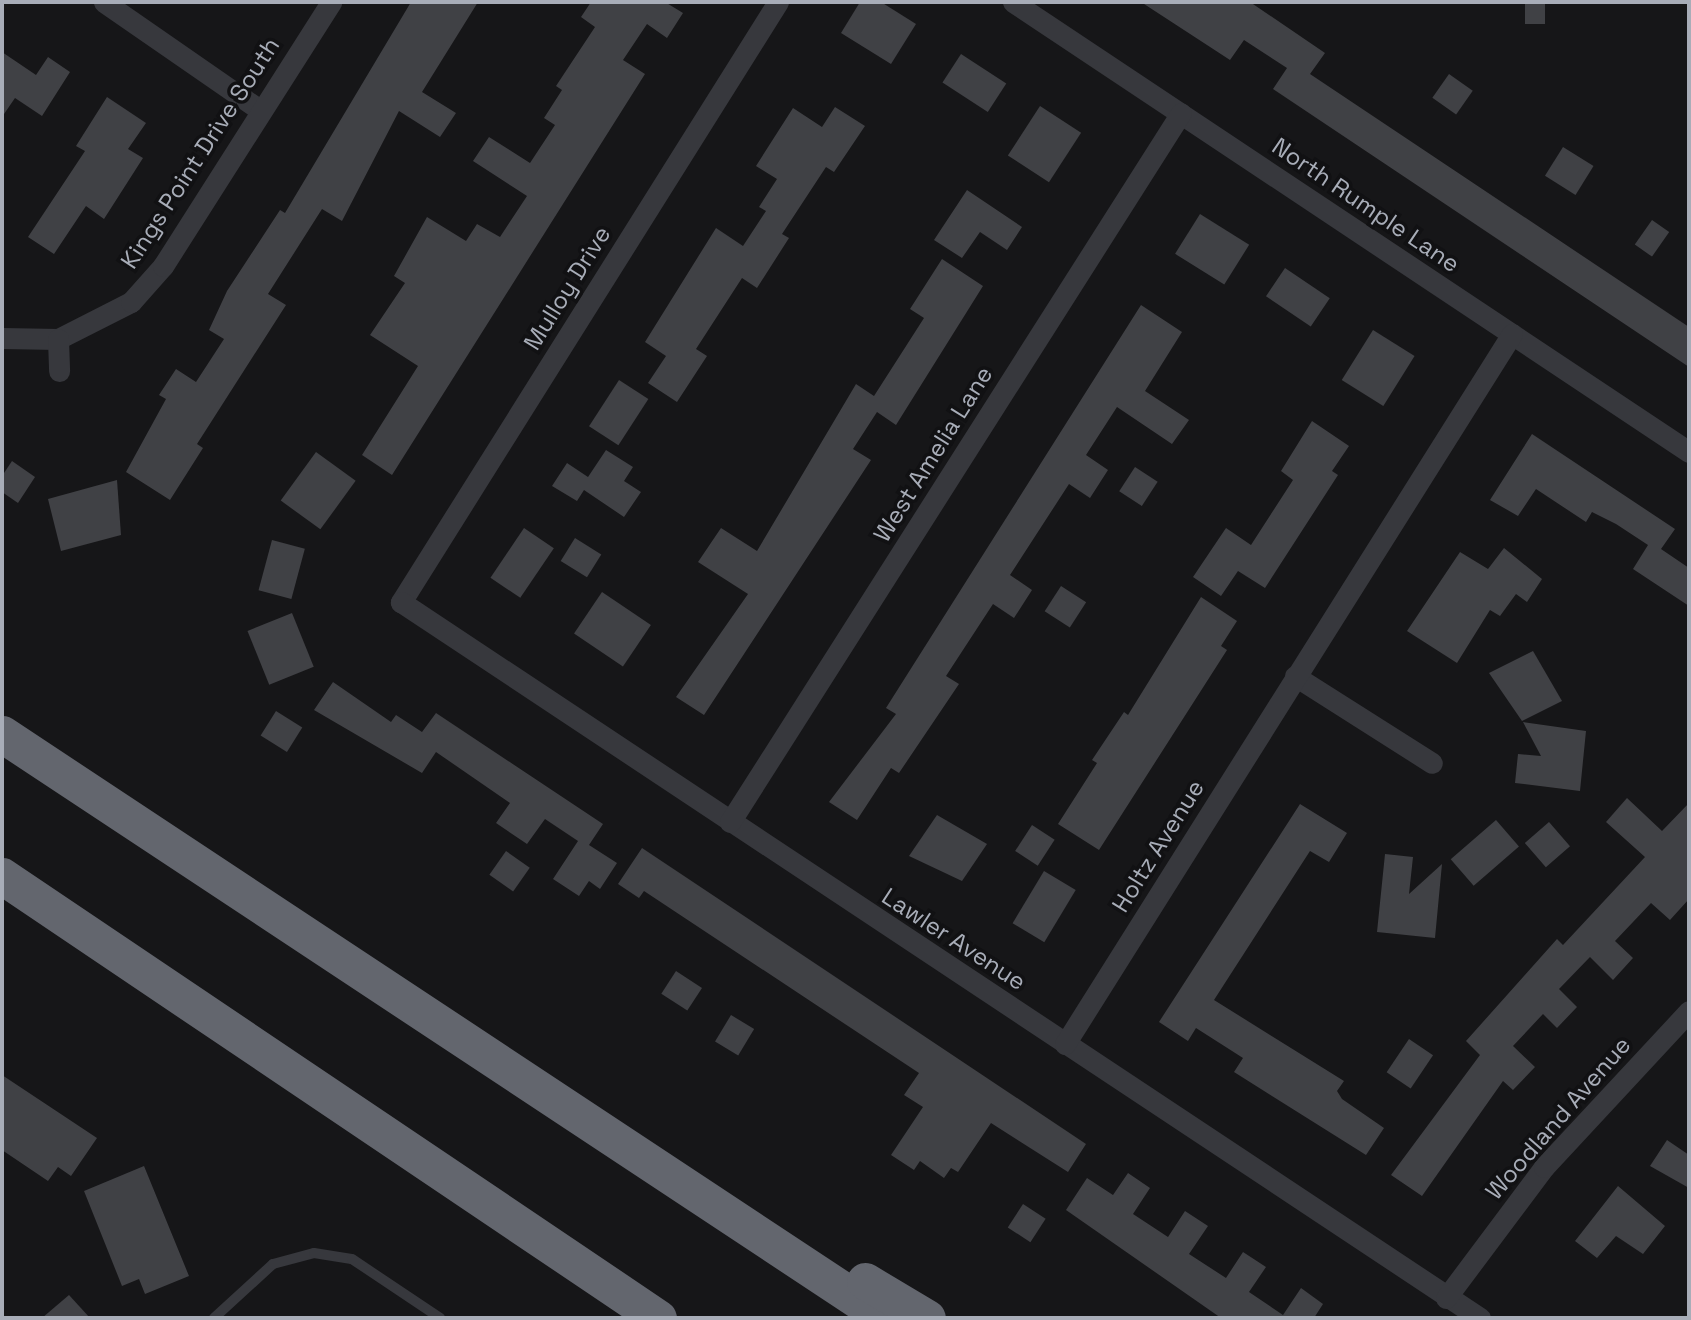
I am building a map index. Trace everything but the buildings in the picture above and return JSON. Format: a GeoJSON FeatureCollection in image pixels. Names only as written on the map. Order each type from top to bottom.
{"type":"FeatureCollection","features":[{"type":"Feature","properties":{"kind":"highway"},"geometry":{"type":"LineString","coordinates":[[2,734],[885,1318]]}},
{"type":"Feature","properties":{"kind":"highway"},"geometry":{"type":"LineString","coordinates":[[2,876],[659,1318]]}},
{"type":"Feature","properties":{"kind":"highway"},"geometry":{"type":"LineString","coordinates":[[484,1055],[621,1126],[928,1318]]}},
{"type":"Feature","properties":{"kind":"street"},"geometry":{"type":"LineString","coordinates":[[104,2],[260,110]]}},
{"type":"Feature","properties":{"kind":"street","name":"Kings Point Drive South"},"geometry":{"type":"LineString","coordinates":[[11,338],[58,339],[131,302],[163,266],[331,2]]}},
{"type":"Feature","properties":{"kind":"street","name":"Mulloy Drive"},"geometry":{"type":"LineString","coordinates":[[401,601],[778,2]]}},
{"type":"Feature","properties":{"kind":"street","name":"North Rumple Lane"},"geometry":{"type":"LineString","coordinates":[[1013,2],[1689,452]]}},
{"type":"Feature","properties":{"kind":"street","name":"West Amelia Lane"},"geometry":{"type":"LineString","coordinates":[[730,822],[1181,113]]}},
{"type":"Feature","properties":{"kind":"street","name":"Holtz Avenue"},"geometry":{"type":"LineString","coordinates":[[1065,1044],[1512,334]]}},
{"type":"Feature","properties":{"kind":"street"},"geometry":{"type":"LineString","coordinates":[[58,339],[60,371]]}},
{"type":"Feature","properties":{"kind":"street","name":"Lawler Avenue"},"geometry":{"type":"LineString","coordinates":[[401,601],[1446,1298],[1480,1318]]}},
{"type":"Feature","properties":{"kind":"street"},"geometry":{"type":"LineString","coordinates":[[1296,676],[1432,763]]}},
{"type":"Feature","properties":{"kind":"street","name":"Woodland Avenue"},"geometry":{"type":"LineString","coordinates":[[1446,1298],[1544,1167],[1689,1010]]}},
{"type":"Feature","properties":{"kind":"lane"},"geometry":{"type":"LineString","coordinates":[[214,1318],[273,1264],[314,1253],[352,1259],[437,1317]]}}]}
